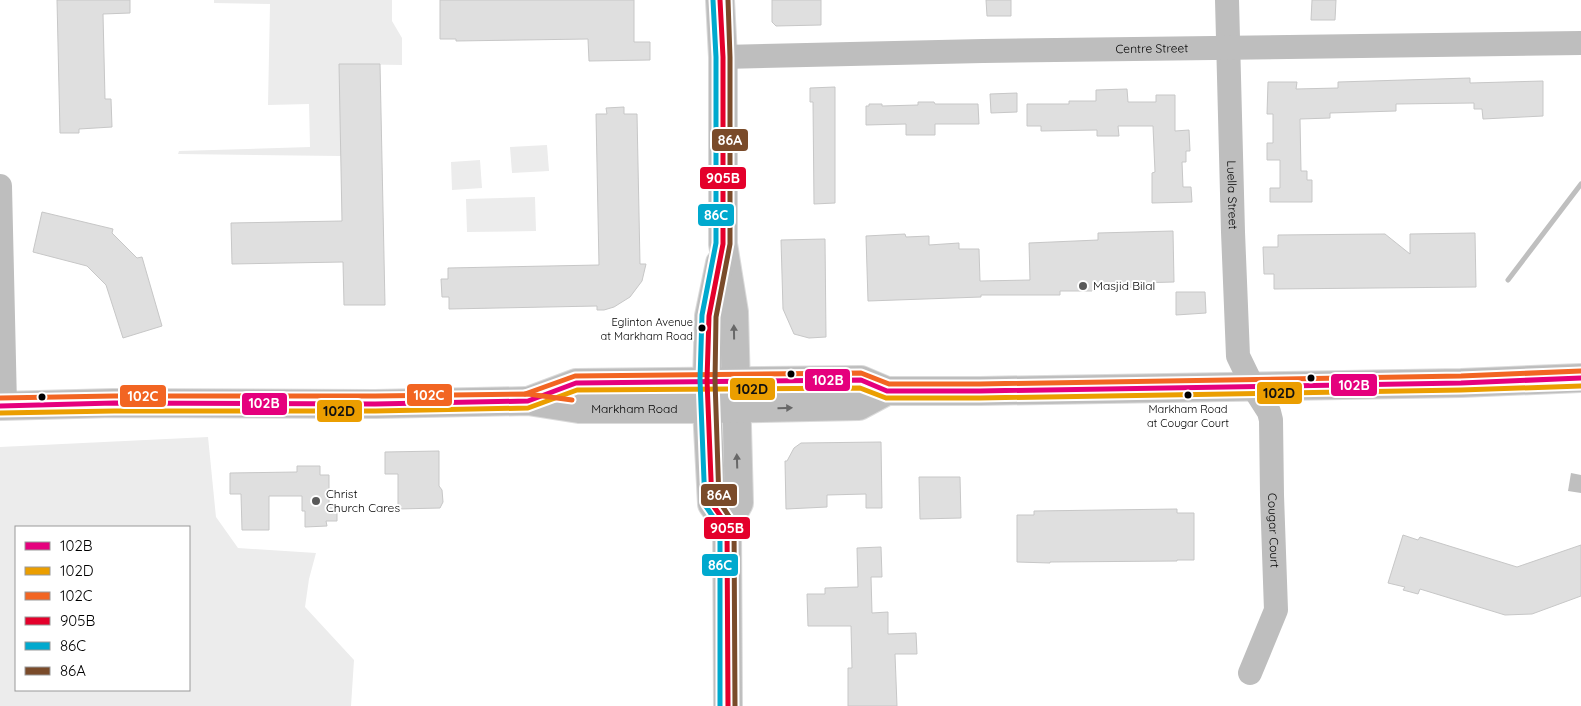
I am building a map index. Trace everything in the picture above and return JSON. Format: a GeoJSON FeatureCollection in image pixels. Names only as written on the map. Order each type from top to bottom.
{"type":"FeatureCollection","features":[{"type":"Feature","properties":{"kind":"main road"},"geometry":{"type":"LineString","coordinates":[[720,0],[723,244],[734,312],[738,503],[727,525],[728,706]]}},
{"type":"Feature","properties":{"kind":"main road"},"geometry":{"type":"LineString","coordinates":[[723,244],[709,316],[707,409],[712,504],[727,525]]}},
{"type":"Feature","properties":{"kind":"main road","name":"Markham Road"},"geometry":{"type":"LineString","coordinates":[[528,401],[576,382],[860,380],[887,391],[1046,391],[1461,383],[1581,378]]}},
{"type":"Feature","properties":{"kind":"main road","name":"Markham Road"},"geometry":{"type":"LineString","coordinates":[[3,406],[114,403],[375,404],[528,401],[580,408],[736,409],[859,406],[887,391]]}},
{"type":"Feature","properties":{"kind":"street","name":"Luella Street"},"geometry":{"type":"LineString","coordinates":[[1227,0],[1238,356],[1253,387]]}},
{"type":"Feature","properties":{"kind":"street","name":"Centre Street"},"geometry":{"type":"LineString","coordinates":[[722,57],[1581,43]]}},
{"type":"Feature","properties":{"kind":"street"},"geometry":{"type":"LineString","coordinates":[[0,186],[3,406]]}},
{"type":"Feature","properties":{"kind":"street","name":"Cougar Court"},"geometry":{"type":"LineString","coordinates":[[1250,673],[1276,610],[1271,420],[1269,412],[1253,387]]}},
{"type":"Feature","properties":{"kind":"shaded area"},"geometry":{"type":"Polygon","coordinates":[[[214,0],[392,0],[392,21],[402,38],[402,65],[340,64],[341,156],[178,154],[179,151],[310,147],[309,104],[268,105],[270,4],[214,3],[214,0]]]}},
{"type":"Feature","properties":{"kind":"shaded area"},"geometry":{"type":"Polygon","coordinates":[[[547,145],[549,171],[512,173],[510,147],[547,145]]]}},
{"type":"Feature","properties":{"kind":"shaded area"},"geometry":{"type":"Polygon","coordinates":[[[480,160],[482,188],[452,190],[451,162],[480,160]]]}},
{"type":"Feature","properties":{"kind":"shaded area"},"geometry":{"type":"Polygon","coordinates":[[[535,197],[536,231],[467,232],[466,199],[535,197]]]}},
{"type":"Feature","properties":{"kind":"shaded area"},"geometry":{"type":"Polygon","coordinates":[[[208,437],[216,517],[238,548],[316,553],[309,579],[305,607],[354,660],[351,706],[0,706],[0,447],[208,437]]]}},
{"type":"Feature","properties":{"kind":"shaded area"},"geometry":{"type":"Polygon","coordinates":[[[1571,473],[1581,475],[1581,493],[1568,491],[1571,473]]]}},
{"type":"Feature","properties":{"kind":"building"},"geometry":{"type":"Polygon","coordinates":[[[57,0],[130,0],[130,13],[103,14],[105,99],[111,99],[112,127],[79,129],[79,133],[60,133],[57,0]]]}},
{"type":"Feature","properties":{"kind":"building"},"geometry":{"type":"Polygon","coordinates":[[[440,0],[634,0],[634,42],[650,42],[650,60],[589,61],[588,39],[456,41],[456,39],[440,39],[440,0]]]}},
{"type":"Feature","properties":{"kind":"building"},"geometry":{"type":"Polygon","coordinates":[[[772,0],[821,0],[821,25],[776,26],[772,22],[772,0]]]}},
{"type":"Feature","properties":{"kind":"building"},"geometry":{"type":"Polygon","coordinates":[[[986,0],[1011,0],[1011,16],[987,16],[986,0]]]}},
{"type":"Feature","properties":{"kind":"building"},"geometry":{"type":"Polygon","coordinates":[[[1312,0],[1336,0],[1335,20],[1311,20],[1312,0]]]}},
{"type":"Feature","properties":{"kind":"building"},"geometry":{"type":"Polygon","coordinates":[[[339,64],[380,64],[385,305],[344,305],[343,262],[232,264],[231,223],[342,221],[339,64]]]}},
{"type":"Feature","properties":{"kind":"building"},"geometry":{"type":"Polygon","coordinates":[[[1470,78],[1470,83],[1543,81],[1543,116],[1483,119],[1482,109],[1474,109],[1474,103],[1396,104],[1396,111],[1330,113],[1330,118],[1300,119],[1301,171],[1307,171],[1307,180],[1312,180],[1312,202],[1270,202],[1270,188],[1280,188],[1280,160],[1267,160],[1267,143],[1273,143],[1273,114],[1267,114],[1268,82],[1297,82],[1296,89],[1338,88],[1338,82],[1470,78]]]}},
{"type":"Feature","properties":{"kind":"building"},"geometry":{"type":"Polygon","coordinates":[[[835,87],[835,203],[814,204],[813,102],[810,102],[810,88],[835,87]]]}},
{"type":"Feature","properties":{"kind":"building"},"geometry":{"type":"Polygon","coordinates":[[[1127,89],[1128,102],[1156,102],[1156,95],[1175,95],[1175,131],[1189,130],[1190,151],[1186,151],[1186,162],[1182,162],[1183,187],[1191,187],[1192,202],[1152,203],[1152,173],[1155,172],[1153,126],[1118,126],[1119,136],[1097,136],[1097,130],[1041,131],[1041,126],[1027,126],[1027,104],[1069,104],[1069,101],[1096,101],[1096,90],[1127,89]]]}},
{"type":"Feature","properties":{"kind":"building"},"geometry":{"type":"Polygon","coordinates":[[[1017,93],[1017,112],[991,113],[990,94],[1017,93]]]}},
{"type":"Feature","properties":{"kind":"building"},"geometry":{"type":"Polygon","coordinates":[[[918,102],[978,104],[979,124],[935,124],[935,135],[906,135],[906,124],[866,125],[866,106],[869,106],[869,104],[882,104],[882,106],[918,105],[918,102]]]}},
{"type":"Feature","properties":{"kind":"building"},"geometry":{"type":"Polygon","coordinates":[[[624,107],[624,114],[637,114],[640,264],[646,264],[642,281],[630,297],[614,307],[604,310],[597,310],[597,306],[449,309],[449,297],[442,297],[441,279],[448,279],[448,268],[599,265],[596,114],[607,114],[606,108],[624,107]]]}},
{"type":"Feature","properties":{"kind":"building"},"geometry":{"type":"Polygon","coordinates":[[[42,212],[113,229],[112,233],[137,258],[142,257],[162,326],[123,338],[106,285],[87,266],[33,252],[42,212]]]}},
{"type":"Feature","properties":{"kind":"building"},"geometry":{"type":"Polygon","coordinates":[[[1173,231],[1174,282],[1136,283],[1137,287],[1095,288],[1092,291],[1060,291],[1060,295],[981,295],[981,297],[868,301],[866,236],[905,234],[906,237],[929,236],[929,245],[959,243],[959,249],[979,249],[980,281],[1030,280],[1029,243],[1098,240],[1098,233],[1173,231]]]}},
{"type":"Feature","properties":{"kind":"building"},"geometry":{"type":"Polygon","coordinates":[[[1475,233],[1476,287],[1274,289],[1274,274],[1264,274],[1263,247],[1278,247],[1278,235],[1385,234],[1410,254],[1410,234],[1475,233]]]}},
{"type":"Feature","properties":{"kind":"building"},"geometry":{"type":"Polygon","coordinates":[[[825,239],[826,337],[809,338],[794,334],[783,309],[781,240],[825,239]]]}},
{"type":"Feature","properties":{"kind":"building"},"geometry":{"type":"Polygon","coordinates":[[[1176,292],[1205,292],[1206,313],[1176,315],[1176,292]]]}},
{"type":"Feature","properties":{"kind":"building"},"geometry":{"type":"Polygon","coordinates":[[[881,442],[882,508],[866,508],[866,494],[827,495],[827,507],[786,509],[785,461],[787,461],[794,448],[801,443],[881,442]]]}},
{"type":"Feature","properties":{"kind":"building"},"geometry":{"type":"Polygon","coordinates":[[[439,451],[439,486],[442,490],[443,502],[440,508],[398,509],[398,474],[385,474],[385,452],[439,451]]]}},
{"type":"Feature","properties":{"kind":"building","name":"Christ Church Cares"},"geometry":{"type":"Polygon","coordinates":[[[297,466],[320,466],[320,475],[329,475],[329,505],[337,505],[337,521],[326,521],[327,526],[305,527],[305,511],[302,511],[302,496],[269,496],[269,530],[242,530],[241,494],[230,494],[230,473],[297,472],[297,466]]]}},
{"type":"Feature","properties":{"kind":"building"},"geometry":{"type":"Polygon","coordinates":[[[919,477],[960,477],[961,518],[920,519],[919,477]]]}},
{"type":"Feature","properties":{"kind":"building"},"geometry":{"type":"Polygon","coordinates":[[[1177,509],[1177,513],[1194,513],[1194,560],[1017,562],[1017,515],[1034,515],[1034,511],[1177,509]]]}},
{"type":"Feature","properties":{"kind":"building"},"geometry":{"type":"Polygon","coordinates":[[[1403,535],[1418,540],[1420,537],[1517,567],[1581,545],[1581,596],[1532,614],[1505,615],[1420,589],[1418,594],[1403,590],[1405,587],[1388,583],[1403,535]]]}},
{"type":"Feature","properties":{"kind":"building"},"geometry":{"type":"Polygon","coordinates":[[[881,547],[882,577],[871,577],[872,613],[888,612],[888,634],[916,633],[917,654],[895,654],[897,706],[848,706],[848,668],[852,668],[851,626],[808,626],[807,594],[825,594],[825,588],[858,587],[857,548],[881,547]]]}},
{"type":"Feature","properties":{"kind":"waterway"},"geometry":{"type":"LineString","coordinates":[[1508,280],[1581,184]]}},
{"type":"Feature","properties":{"kind":"transit line","name":"86C"},"geometry":{"type":"LineString","coordinates":[[713,0],[716,57],[716,243],[702,315],[700,380],[705,505],[720,527],[720,706]]}},
{"type":"Feature","properties":{"kind":"transit line","name":"905B"},"geometry":{"type":"LineString","coordinates":[[720,0],[723,57],[723,244],[709,316],[707,380],[712,504],[727,525],[728,706]]}},
{"type":"Feature","properties":{"kind":"transit line","name":"86A"},"geometry":{"type":"LineString","coordinates":[[728,0],[730,57],[730,244],[716,317],[715,380],[719,501],[734,524],[735,706]]}},
{"type":"Feature","properties":{"kind":"transit line","name":"102C"},"geometry":{"type":"LineString","coordinates":[[525,394],[575,376],[861,373],[889,384],[980,384],[1461,376],[1581,371]]}},
{"type":"Feature","properties":{"kind":"transit line","name":"102B"},"geometry":{"type":"LineString","coordinates":[[0,406],[114,403],[375,404],[528,401],[576,383],[861,380],[887,391],[980,391],[1461,383],[1581,378]]}},
{"type":"Feature","properties":{"kind":"transit line","name":"102D"},"geometry":{"type":"LineString","coordinates":[[0,413],[375,411],[528,408],[577,390],[860,388],[886,398],[980,398],[1461,390],[1581,386]]}},
{"type":"Feature","properties":{"kind":"transit line","name":"102C"},"geometry":{"type":"LineString","coordinates":[[0,398],[528,394],[572,400]]}},
{"type":"Feature","properties":{"kind":"place","name":"Masjid Bilal"},"geometry":{"type":"Point","coordinates":[1083,286]}},
{"type":"Feature","properties":{"kind":"place","name":"Eglinton Avenue at Markham Road"},"geometry":{"type":"Point","coordinates":[702,328]}},
{"type":"Feature","properties":{"kind":"place","name":"Markham Road at Cougar Court"},"geometry":{"type":"Point","coordinates":[1188,395]}},
{"type":"Feature","properties":{"kind":"place","name":"Christ Church Cares"},"geometry":{"type":"Point","coordinates":[316,501]}}]}
